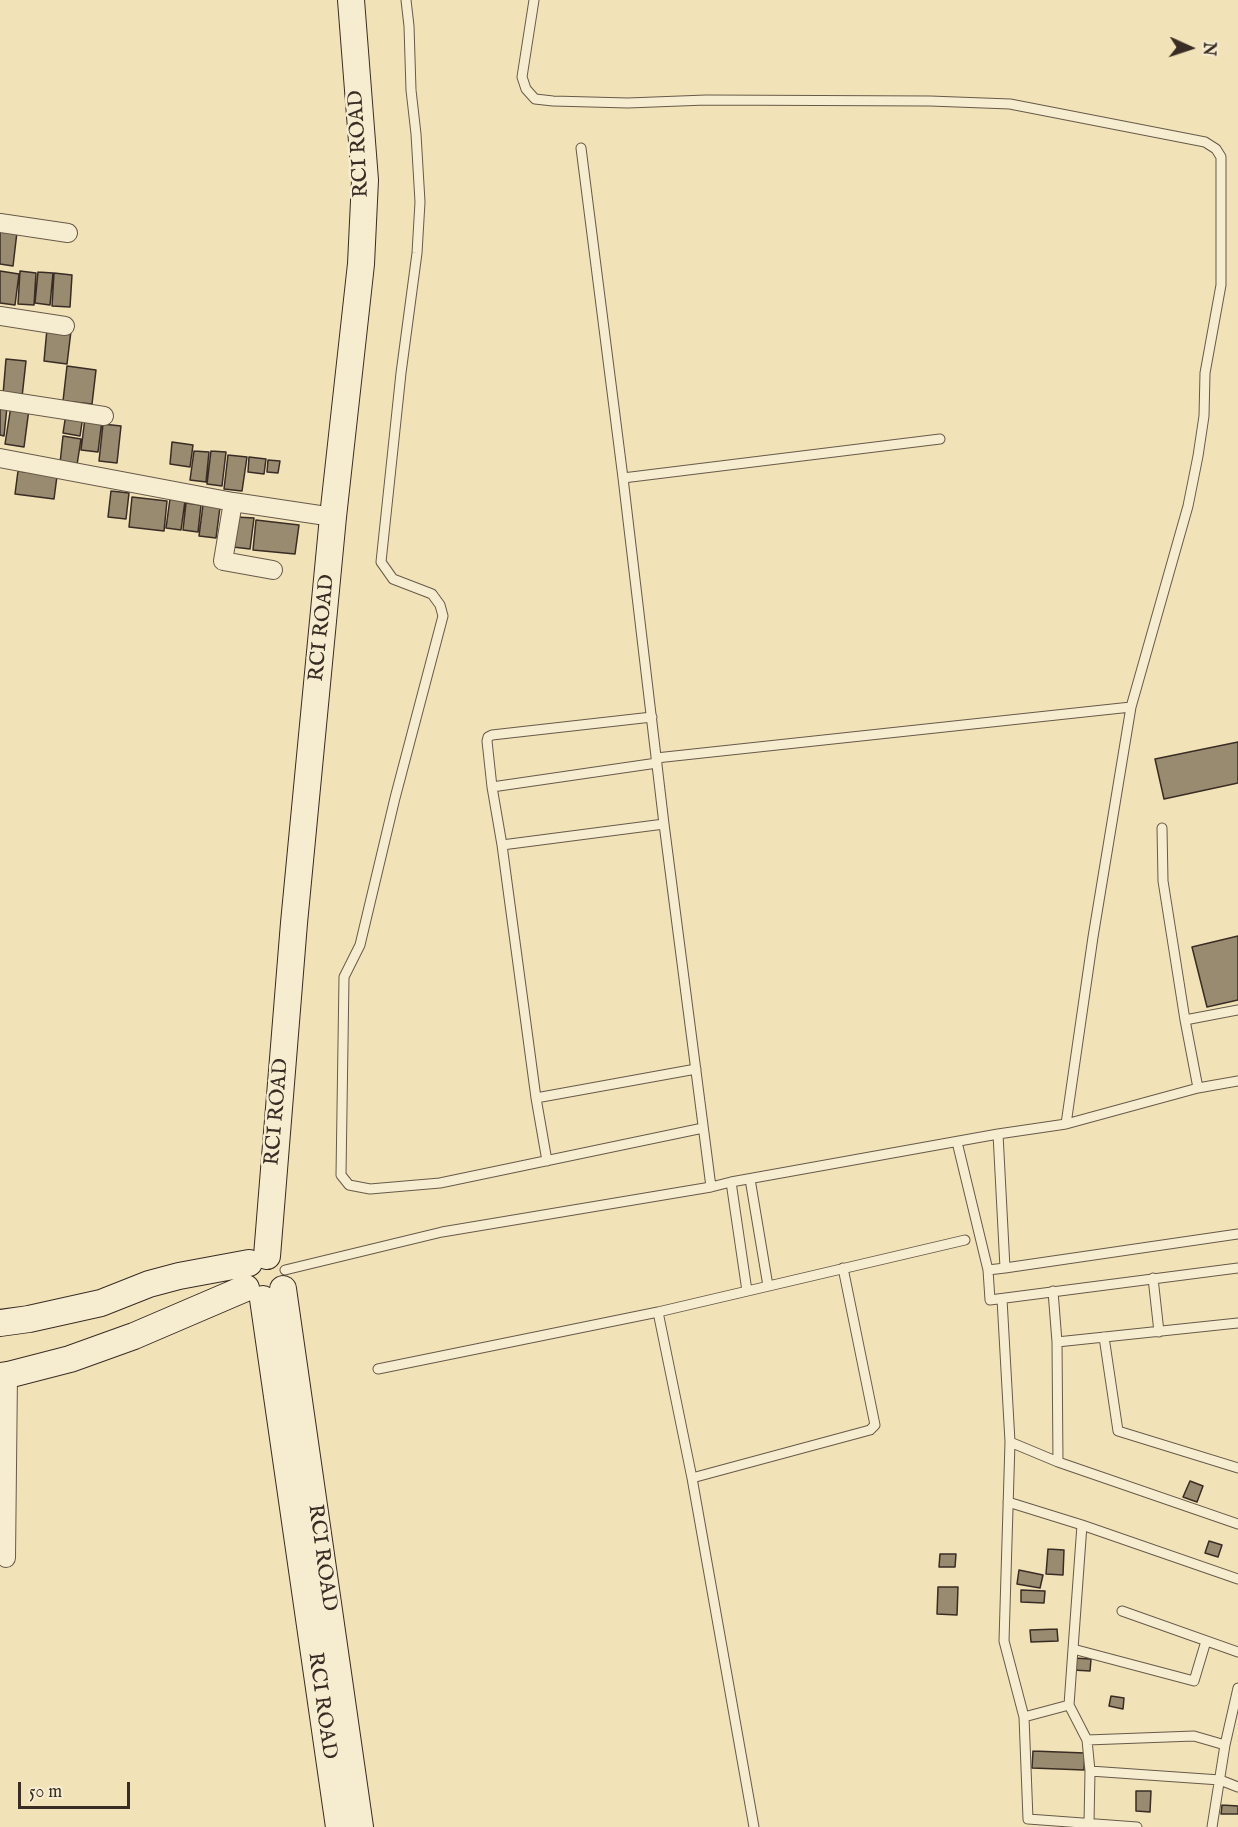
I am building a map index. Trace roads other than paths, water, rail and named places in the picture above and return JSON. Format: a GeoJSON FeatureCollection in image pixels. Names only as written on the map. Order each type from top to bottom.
{"type":"FeatureCollection","features":[{"type":"Feature","properties":{"kind":"main road","name":"RCI ROAD"},"geometry":{"type":"LineString","coordinates":[[339,1827],[265,1278],[294,923],[333,517],[361,264],[365,180],[351,0]]}},
{"type":"Feature","properties":{"kind":"main road"},"geometry":{"type":"LineString","coordinates":[[0,1323],[101,1303],[149,1284],[179,1276],[265,1278]]}},
{"type":"Feature","properties":{"kind":"main road","name":"RCI ROAD"},"geometry":{"type":"LineString","coordinates":[[265,1278],[360,1827]]}},
{"type":"Feature","properties":{"kind":"main road"},"geometry":{"type":"LineString","coordinates":[[4,1376],[70,1359],[123,1340],[265,1278]]}},
{"type":"Feature","properties":{"kind":"street"},"geometry":{"type":"LineString","coordinates":[[0,223],[68,233]]}},
{"type":"Feature","properties":{"kind":"street"},"geometry":{"type":"LineString","coordinates":[[0,316],[65,326]]}},
{"type":"Feature","properties":{"kind":"street"},"geometry":{"type":"LineString","coordinates":[[0,400],[104,416]]}},
{"type":"Feature","properties":{"kind":"street"},"geometry":{"type":"LineString","coordinates":[[0,458],[333,517]]}},
{"type":"Feature","properties":{"kind":"street"},"geometry":{"type":"LineString","coordinates":[[233,501],[223,561],[273,570]]}},
{"type":"Feature","properties":{"kind":"street"},"geometry":{"type":"LineString","coordinates":[[4,1376],[6,1558]]}},
{"type":"Feature","properties":{"kind":"lane"},"geometry":{"type":"LineString","coordinates":[[406,0],[410,27],[411,90],[420,202],[417,253],[401,373],[381,562],[393,579],[432,594],[440,605],[443,616],[360,945],[344,977],[341,1175],[349,1185],[370,1189],[440,1183],[703,1128]]}},
{"type":"Feature","properties":{"kind":"lane"},"geometry":{"type":"LineString","coordinates":[[534,0],[522,76],[526,89],[536,99],[628,103],[706,100],[930,100],[1010,104],[1204,142],[1216,149],[1221,158],[1221,285],[1205,373],[1204,416],[1200,446],[1188,506],[1131,707],[1066,1124]]}},
{"type":"Feature","properties":{"kind":"lane"},"geometry":{"type":"LineString","coordinates":[[581,148],[711,1187]]}},
{"type":"Feature","properties":{"kind":"lane"},"geometry":{"type":"LineString","coordinates":[[623,478],[940,439]]}},
{"type":"Feature","properties":{"kind":"lane"},"geometry":{"type":"LineString","coordinates":[[492,787],[657,761],[1131,707]]}},
{"type":"Feature","properties":{"kind":"lane"},"geometry":{"type":"LineString","coordinates":[[547,1161],[536,1098],[487,741],[492,735],[651,717]]}},
{"type":"Feature","properties":{"kind":"lane"},"geometry":{"type":"LineString","coordinates":[[502,845],[664,824]]}},
{"type":"Feature","properties":{"kind":"lane"},"geometry":{"type":"LineString","coordinates":[[1162,828],[1162,881],[1198,1088]]}},
{"type":"Feature","properties":{"kind":"lane"},"geometry":{"type":"LineString","coordinates":[[1185,1020],[1238,1010]]}},
{"type":"Feature","properties":{"kind":"lane"},"geometry":{"type":"LineString","coordinates":[[536,1098],[696,1069]]}},
{"type":"Feature","properties":{"kind":"lane"},"geometry":{"type":"LineString","coordinates":[[265,1278],[442,1232],[1066,1124],[1198,1088],[1238,1081]]}},
{"type":"Feature","properties":{"kind":"lane"},"geometry":{"type":"LineString","coordinates":[[998,1134],[1005,1268]]}},
{"type":"Feature","properties":{"kind":"lane"},"geometry":{"type":"LineString","coordinates":[[957,1142],[988,1270],[990,1300],[1238,1268]]}},
{"type":"Feature","properties":{"kind":"lane"},"geometry":{"type":"LineString","coordinates":[[750,1179],[768,1286]]}},
{"type":"Feature","properties":{"kind":"lane"},"geometry":{"type":"LineString","coordinates":[[732,1182],[747,1291]]}},
{"type":"Feature","properties":{"kind":"lane"},"geometry":{"type":"LineString","coordinates":[[988,1270],[1238,1234]]}},
{"type":"Feature","properties":{"kind":"lane"},"geometry":{"type":"LineString","coordinates":[[378,1369],[658,1312],[965,1240]]}},
{"type":"Feature","properties":{"kind":"lane"},"geometry":{"type":"LineString","coordinates":[[692,1478],[870,1430],[874,1425],[875,1419],[843,1269]]}},
{"type":"Feature","properties":{"kind":"lane"},"geometry":{"type":"LineString","coordinates":[[1153,1278],[1159,1332]]}},
{"type":"Feature","properties":{"kind":"lane"},"geometry":{"type":"LineString","coordinates":[[1053,1291],[1057,1342],[1058,1462]]}},
{"type":"Feature","properties":{"kind":"lane"},"geometry":{"type":"LineString","coordinates":[[1002,1299],[1010,1442],[1004,1641],[1024,1717],[1028,1819],[1137,1827]]}},
{"type":"Feature","properties":{"kind":"lane"},"geometry":{"type":"LineString","coordinates":[[658,1312],[692,1478],[754,1827]]}},
{"type":"Feature","properties":{"kind":"lane"},"geometry":{"type":"LineString","coordinates":[[1057,1342],[1238,1323]]}},
{"type":"Feature","properties":{"kind":"lane"},"geometry":{"type":"LineString","coordinates":[[1104,1337],[1118,1431],[1238,1468]]}},
{"type":"Feature","properties":{"kind":"lane"},"geometry":{"type":"LineString","coordinates":[[1010,1442],[1058,1462],[1238,1524]]}},
{"type":"Feature","properties":{"kind":"lane"},"geometry":{"type":"LineString","coordinates":[[1008,1502],[1238,1579]]}},
{"type":"Feature","properties":{"kind":"lane"},"geometry":{"type":"LineString","coordinates":[[1082,1525],[1070,1705],[1087,1740],[1090,1771],[1089,1823]]}},
{"type":"Feature","properties":{"kind":"lane"},"geometry":{"type":"LineString","coordinates":[[1122,1611],[1238,1652]]}},
{"type":"Feature","properties":{"kind":"lane"},"geometry":{"type":"LineString","coordinates":[[1073,1649],[1194,1681],[1206,1641]]}},
{"type":"Feature","properties":{"kind":"lane"},"geometry":{"type":"LineString","coordinates":[[1212,1827],[1225,1745],[1238,1688]]}},
{"type":"Feature","properties":{"kind":"lane"},"geometry":{"type":"LineString","coordinates":[[1024,1717],[1070,1705]]}},
{"type":"Feature","properties":{"kind":"lane"},"geometry":{"type":"LineString","coordinates":[[1087,1740],[1194,1736],[1225,1745]]}},
{"type":"Feature","properties":{"kind":"lane"},"geometry":{"type":"LineString","coordinates":[[1090,1771],[1220,1780],[1238,1787]]}}]}
